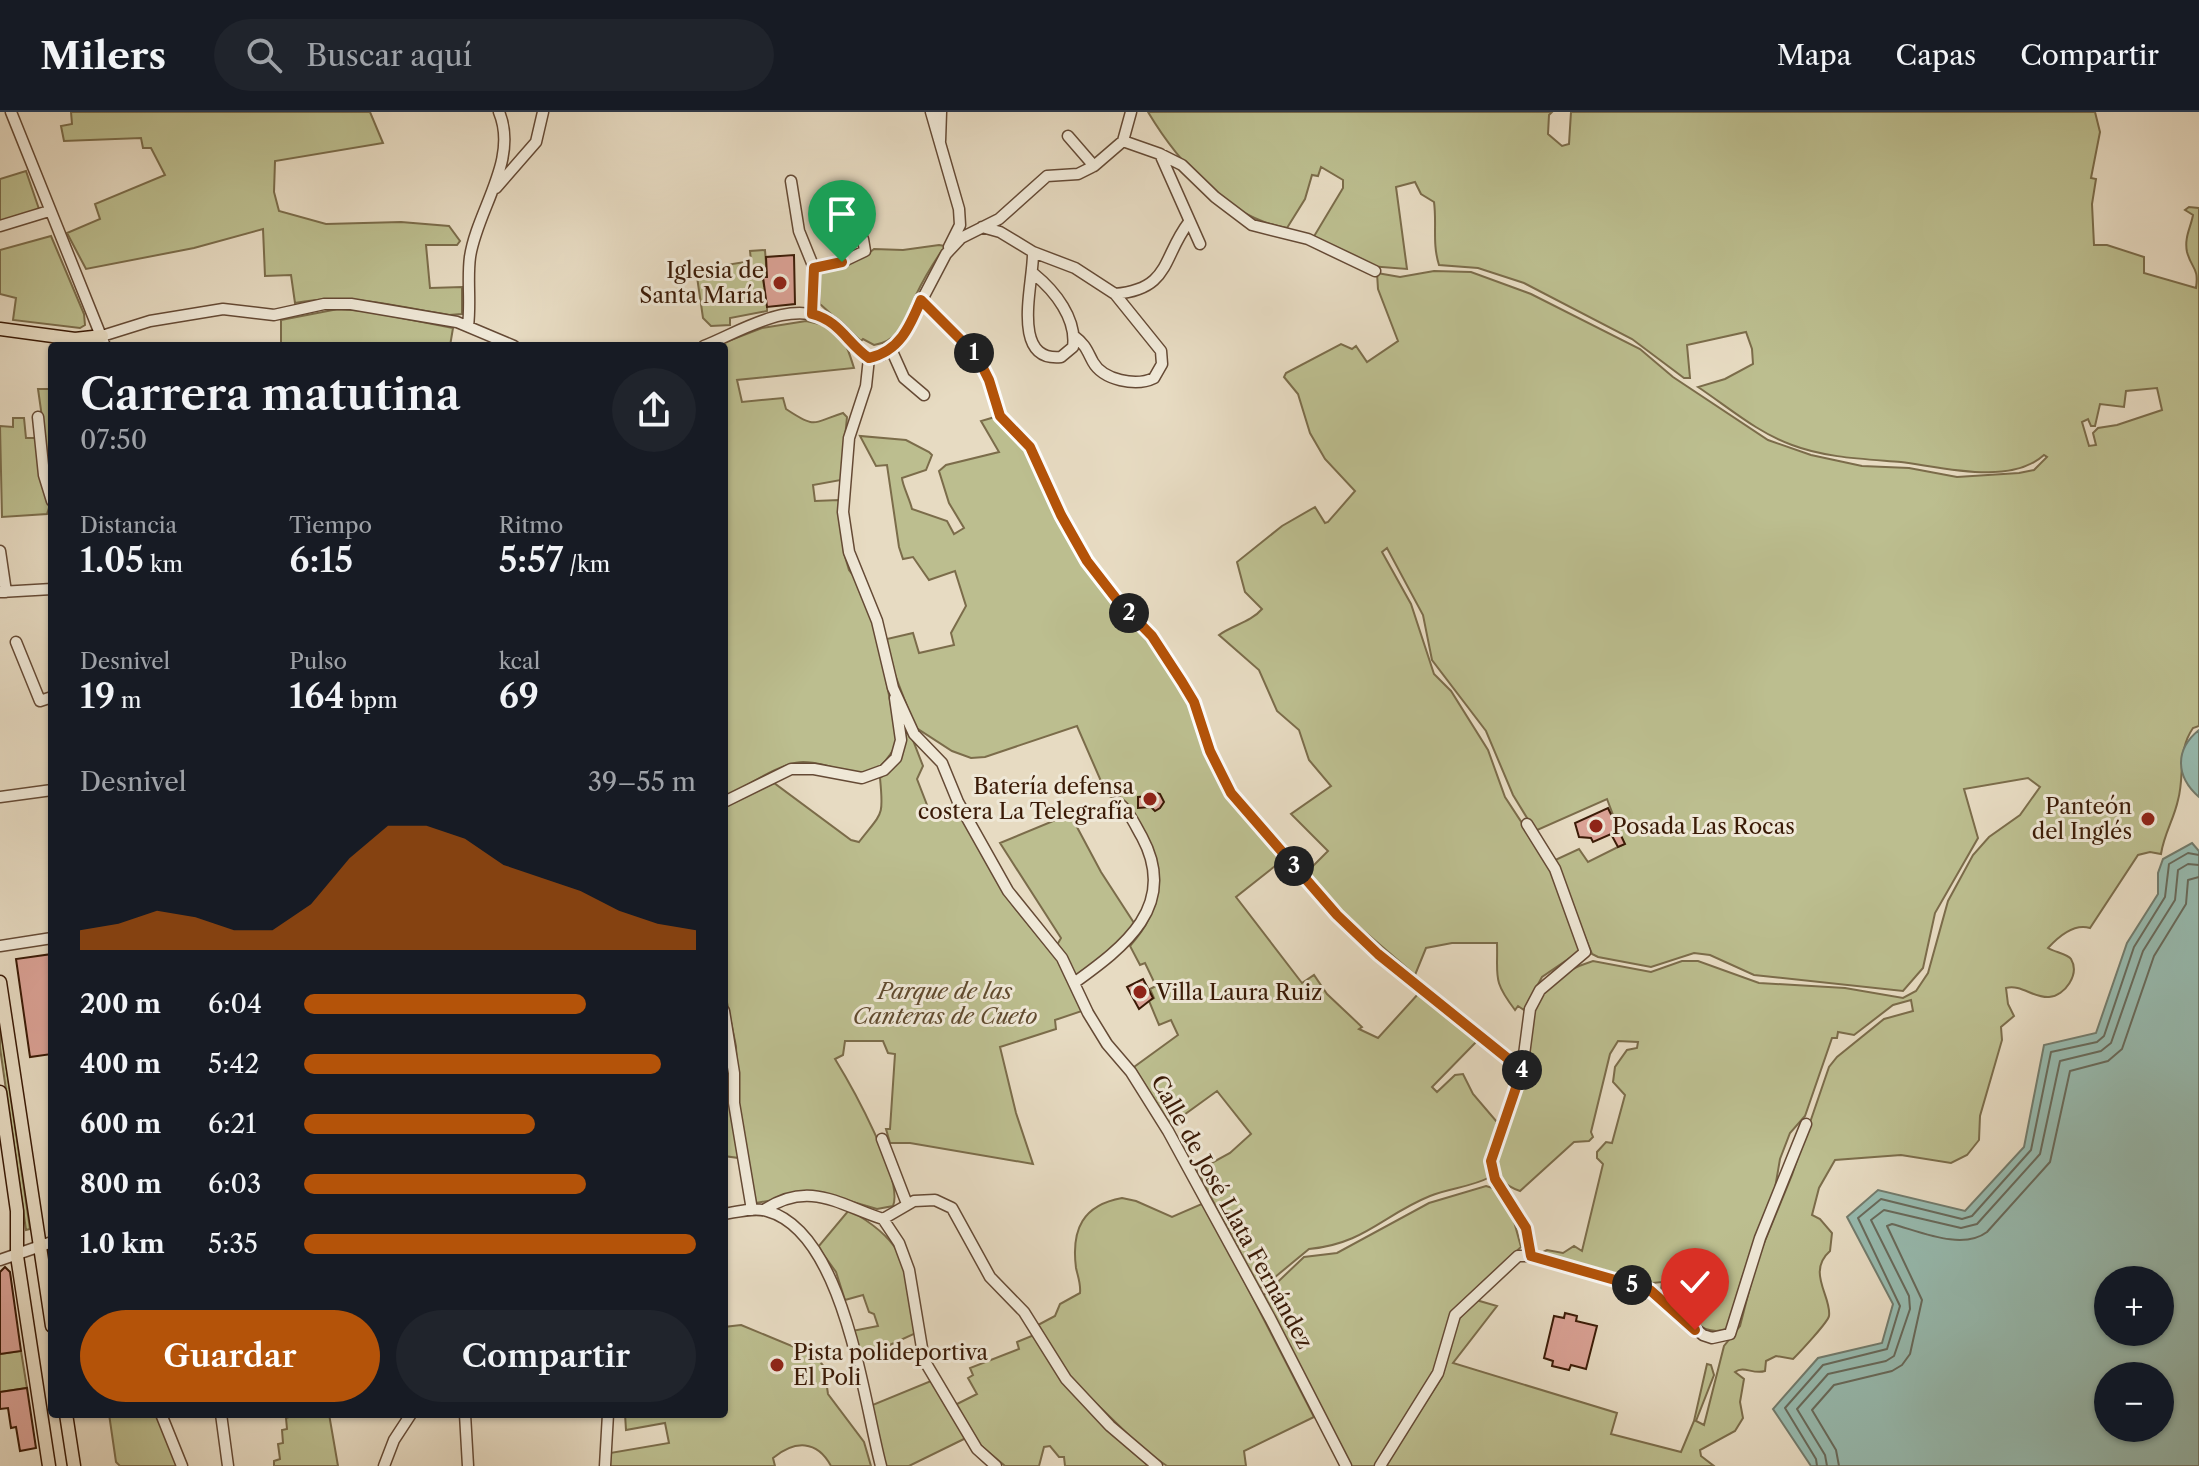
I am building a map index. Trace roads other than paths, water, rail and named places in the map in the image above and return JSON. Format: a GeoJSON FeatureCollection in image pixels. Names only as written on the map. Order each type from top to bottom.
{"type":"FeatureCollection","features":[{"type":"Feature","properties":{"kind":"main road"},"geometry":{"type":"LineString","coordinates":[[0,329],[104,341]]}},
{"type":"Feature","properties":{"kind":"main road"},"geometry":{"type":"LineString","coordinates":[[0,982],[48,1302]]}},
{"type":"Feature","properties":{"kind":"main road"},"geometry":{"type":"LineString","coordinates":[[0,1092],[17,1211],[17,1256],[49,1466]]}},
{"type":"Feature","properties":{"kind":"main road"},"geometry":{"type":"LineString","coordinates":[[67,1418],[74,1466]]}},
{"type":"Feature","properties":{"kind":"street"},"geometry":{"type":"LineString","coordinates":[[11,112],[104,341],[150,321],[203,311],[231,308],[274,315],[324,304],[364,306],[468,326],[505,342]]}},
{"type":"Feature","properties":{"kind":"street"},"geometry":{"type":"LineString","coordinates":[[468,326],[470,257],[492,193],[505,140],[499,112]]}},
{"type":"Feature","properties":{"kind":"street"},"geometry":{"type":"LineString","coordinates":[[492,193],[536,142],[543,112]]}},
{"type":"Feature","properties":{"kind":"street"},"geometry":{"type":"LineString","coordinates":[[713,342],[758,322],[797,313],[822,317],[841,328],[859,351],[869,358],[891,349],[910,325],[960,225],[959,209],[931,112]]}},
{"type":"Feature","properties":{"kind":"street"},"geometry":{"type":"LineString","coordinates":[[940,151],[941,112]]}},
{"type":"Feature","properties":{"kind":"street"},"geometry":{"type":"LineString","coordinates":[[947,253],[968,233],[1015,207],[1047,176],[1078,174],[1094,166],[1123,141],[1131,112]]}},
{"type":"Feature","properties":{"kind":"street"},"geometry":{"type":"LineString","coordinates":[[1068,136],[1094,166]]}},
{"type":"Feature","properties":{"kind":"street"},"geometry":{"type":"LineString","coordinates":[[1123,141],[1182,165],[1215,197],[1252,225],[1260,237]]}},
{"type":"Feature","properties":{"kind":"street"},"geometry":{"type":"LineString","coordinates":[[1160,154],[1200,244]]}},
{"type":"Feature","properties":{"kind":"street"},"geometry":{"type":"LineString","coordinates":[[791,181],[799,231],[814,268],[812,314]]}},
{"type":"Feature","properties":{"kind":"street"},"geometry":{"type":"LineString","coordinates":[[0,226],[49,211]]}},
{"type":"Feature","properties":{"kind":"street"},"geometry":{"type":"LineString","coordinates":[[1115,294],[1139,290],[1161,274],[1189,222]]}},
{"type":"Feature","properties":{"kind":"street"},"geometry":{"type":"LineString","coordinates":[[1252,225],[1308,239],[1375,271]]}},
{"type":"Feature","properties":{"kind":"street"},"geometry":{"type":"LineString","coordinates":[[982,227],[1000,232],[1033,252],[1075,268],[1115,294],[1161,351],[1162,364],[1154,378],[1138,382],[1107,376],[1094,363],[1088,347],[1074,336]]}},
{"type":"Feature","properties":{"kind":"street"},"geometry":{"type":"LineString","coordinates":[[814,268],[842,262],[865,251],[863,239]]}},
{"type":"Feature","properties":{"kind":"street"},"geometry":{"type":"LineString","coordinates":[[1033,252],[1034,274],[1028,320],[1035,350],[1052,358],[1061,357],[1073,347],[1074,336],[1057,295],[1034,274]]}},
{"type":"Feature","properties":{"kind":"street"},"geometry":{"type":"LineString","coordinates":[[921,300],[977,356],[989,380],[1000,416],[1030,447],[1056,505],[1087,561],[1118,601],[1152,636],[1182,682],[1194,702],[1210,751],[1231,793],[1337,915],[1378,954],[1522,1070]]}},
{"type":"Feature","properties":{"kind":"street"},"geometry":{"type":"LineString","coordinates":[[891,349],[904,378],[924,395]]}},
{"type":"Feature","properties":{"kind":"street","name":"Calle de José Llata Fernández"},"geometry":{"type":"LineString","coordinates":[[869,358],[866,386],[849,438],[843,512],[849,552],[877,621],[893,688],[914,734],[942,763],[958,802],[1008,891],[1057,951],[1104,1039],[1131,1072],[1168,1131],[1346,1466]]}},
{"type":"Feature","properties":{"kind":"street"},"geometry":{"type":"LineString","coordinates":[[38,417],[48,488]]}},
{"type":"Feature","properties":{"kind":"street"},"geometry":{"type":"LineString","coordinates":[[0,551],[3,592],[48,589]]}},
{"type":"Feature","properties":{"kind":"street"},"geometry":{"type":"LineString","coordinates":[[16,642],[40,701],[48,698]]}},
{"type":"Feature","properties":{"kind":"street"},"geometry":{"type":"LineString","coordinates":[[728,800],[791,769],[814,769],[862,778],[884,770],[896,758],[901,740],[893,688]]}},
{"type":"Feature","properties":{"kind":"street"},"geometry":{"type":"LineString","coordinates":[[0,797],[48,791]]}},
{"type":"Feature","properties":{"kind":"street"},"geometry":{"type":"LineString","coordinates":[[1074,983],[1118,951],[1137,932],[1150,902],[1154,879],[1150,852],[1127,811],[1117,802]]}},
{"type":"Feature","properties":{"kind":"street"},"geometry":{"type":"LineString","coordinates":[[1527,824],[1555,869],[1585,952],[1546,983],[1530,1009],[1522,1070],[1491,1161],[1495,1179],[1526,1228],[1531,1256]]}},
{"type":"Feature","properties":{"kind":"street"},"geometry":{"type":"LineString","coordinates":[[0,946],[48,939]]}},
{"type":"Feature","properties":{"kind":"street"},"geometry":{"type":"LineString","coordinates":[[728,1036],[734,1073],[734,1103],[758,1210]]}},
{"type":"Feature","properties":{"kind":"street"},"geometry":{"type":"LineString","coordinates":[[1380,1466],[1438,1373],[1455,1315],[1518,1256],[1531,1256],[1650,1290],[1703,1335],[1712,1338],[1730,1334],[1760,1238],[1806,1124]]}},
{"type":"Feature","properties":{"kind":"street"},"geometry":{"type":"LineString","coordinates":[[882,1139],[907,1204]]}},
{"type":"Feature","properties":{"kind":"street"},"geometry":{"type":"LineString","coordinates":[[728,1214],[758,1210],[786,1200],[820,1196],[850,1204],[883,1219],[899,1243],[909,1270],[924,1360],[977,1449],[996,1466]]}},
{"type":"Feature","properties":{"kind":"street"},"geometry":{"type":"LineString","coordinates":[[883,1219],[907,1204],[935,1200],[952,1208],[990,1277],[1024,1312],[1066,1379],[1110,1426],[1157,1466]]}},
{"type":"Feature","properties":{"kind":"street"},"geometry":{"type":"LineString","coordinates":[[758,1210],[785,1219],[800,1231],[815,1248],[832,1278],[847,1323],[881,1466]]}},
{"type":"Feature","properties":{"kind":"street"},"geometry":{"type":"LineString","coordinates":[[0,1260],[48,1244]]}},
{"type":"Feature","properties":{"kind":"street"},"geometry":{"type":"LineString","coordinates":[[163,1418],[182,1466]]}},
{"type":"Feature","properties":{"kind":"street"},"geometry":{"type":"LineString","coordinates":[[222,1418],[228,1466]]}},
{"type":"Feature","properties":{"kind":"street"},"geometry":{"type":"LineString","coordinates":[[384,1466],[394,1440],[408,1418]]}},
{"type":"Feature","properties":{"kind":"street"},"geometry":{"type":"LineString","coordinates":[[465,1418],[468,1466]]}},
{"type":"Feature","properties":{"kind":"street"},"geometry":{"type":"LineString","coordinates":[[605,1466],[608,1418]]}},
{"type":"Feature","properties":{"kind":"water"},"geometry":{"type":"Polygon","coordinates":[[[2199,730],[2199,797],[2186,781],[2181,764],[2185,746],[2199,730]]]}},
{"type":"Feature","properties":{"kind":"water"},"geometry":{"type":"Polygon","coordinates":[[[2192,843],[2199,851],[2199,1466],[1811,1466],[1773,1409],[1818,1358],[1882,1343],[1893,1304],[1847,1217],[1878,1190],[1965,1211],[2024,1147],[2044,1045],[2096,1033],[2127,943],[2158,894],[2158,873],[2163,859],[2192,843]]]}},
{"type":"Feature","properties":{"kind":"place","name":"Iglesia de Santa María"},"geometry":{"type":"Point","coordinates":[780,283]}},
{"type":"Feature","properties":{"kind":"place","name":"Batería defensa costera La Telegrafía"},"geometry":{"type":"Point","coordinates":[1150,799]}},
{"type":"Feature","properties":{"kind":"place","name":"Panteón del Inglés"},"geometry":{"type":"Point","coordinates":[2148,819]}},
{"type":"Feature","properties":{"kind":"place","name":"Posada Las Rocas"},"geometry":{"type":"Point","coordinates":[1596,826]}},
{"type":"Feature","properties":{"kind":"place","name":"Villa Laura Ruiz"},"geometry":{"type":"Point","coordinates":[1140,992]}},
{"type":"Feature","properties":{"kind":"place","name":"Pista polideportiva El Poli"},"geometry":{"type":"Point","coordinates":[777,1365]}},
{"type":"Feature","properties":{"kind":"park label","name":"Parque de las Canteras de Cueto"},"geometry":{"type":"Point","coordinates":[945,1004]}}]}
